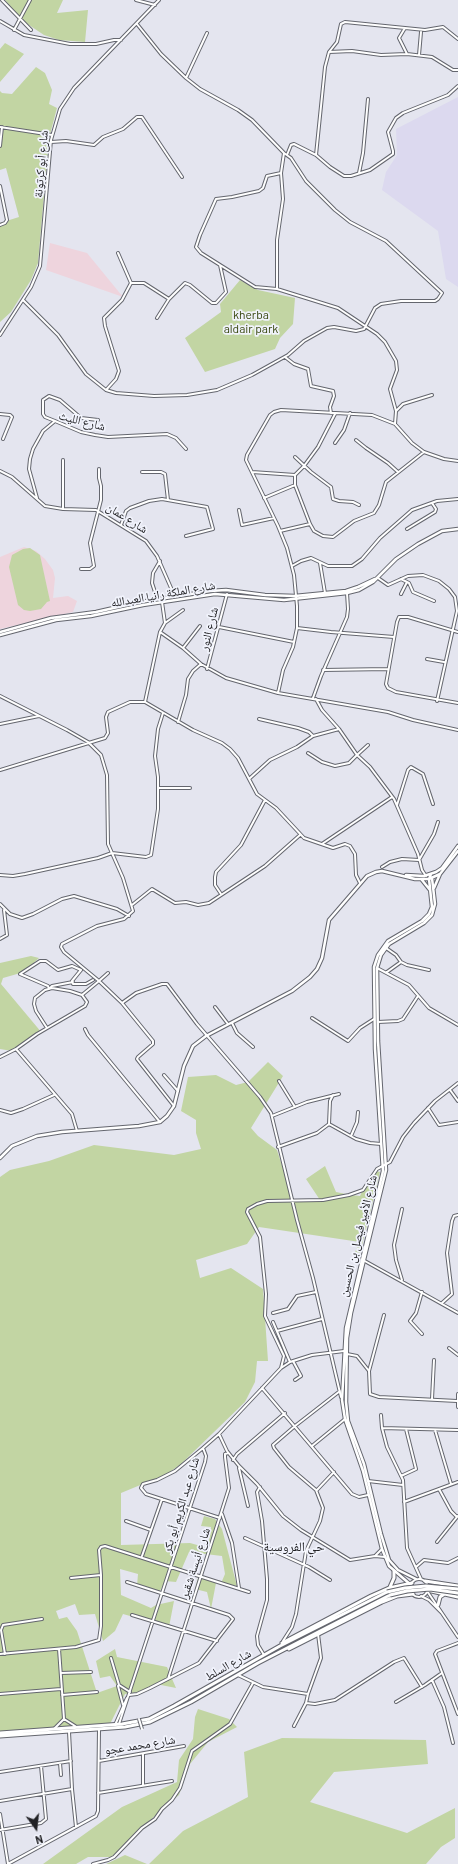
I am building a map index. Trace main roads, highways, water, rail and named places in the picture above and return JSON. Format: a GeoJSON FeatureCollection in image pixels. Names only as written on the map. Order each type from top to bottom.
{"type":"FeatureCollection","features":[{"type":"Feature","properties":{"kind":"main road","name":"شارع الملكة رانيا العبدالله"},"geometry":{"type":"LineString","coordinates":[[0,635],[56,620],[92,616],[198,596],[227,594],[268,599],[346,593],[363,588],[373,582],[396,559],[418,544],[442,531],[458,529]]}},
{"type":"Feature","properties":{"kind":"main road","name":"شارع الملكة رانيا العبدالله"},"geometry":{"type":"LineString","coordinates":[[0,632],[51,618],[96,612],[220,590],[296,598],[354,589],[376,578]]}},
{"type":"Feature","properties":{"kind":"main road"},"geometry":{"type":"LineString","coordinates":[[402,875],[431,877],[442,868],[458,846]]}},
{"type":"Feature","properties":{"kind":"main road"},"geometry":{"type":"LineString","coordinates":[[422,879],[432,890],[440,874],[458,850]]}},
{"type":"Feature","properties":{"kind":"main road"},"geometry":{"type":"LineString","coordinates":[[0,1158],[12,1146],[29,1139],[55,1132],[139,1126],[160,1122],[167,1116],[174,1106],[181,1075],[191,1049],[196,1043],[206,1036],[292,992],[315,971],[324,954],[326,929],[329,920],[367,876],[378,871],[422,879],[440,874]]}},
{"type":"Feature","properties":{"kind":"main road","name":"شارع الأمير فيصل بن الحسين"},"geometry":{"type":"LineString","coordinates":[[416,1580],[398,1570],[389,1560],[368,1481],[347,1416],[344,1351],[346,1328],[384,1181],[374,972],[378,955],[384,945],[393,937],[422,921],[428,915],[432,907],[431,877]]}},
{"type":"Feature","properties":{"kind":"main road","name":"شارع الأمير فيصل بن الحسين"},"geometry":{"type":"LineString","coordinates":[[384,1164],[381,1144],[375,1049],[377,968],[380,958],[386,948],[395,939],[430,918],[435,908],[432,890]]}},
{"type":"Feature","properties":{"kind":"main road","name":"شارع الأمير فيصل بن الحسين"},"geometry":{"type":"LineString","coordinates":[[363,1260],[349,1325],[342,1400],[345,1419],[365,1480],[382,1549],[394,1571],[410,1584]]}},
{"type":"Feature","properties":{"kind":"main road"},"geometry":{"type":"LineString","coordinates":[[389,1588],[394,1581],[394,1571]]}},
{"type":"Feature","properties":{"kind":"main road"},"geometry":{"type":"LineString","coordinates":[[423,1580],[458,1586]]}},
{"type":"Feature","properties":{"kind":"main road"},"geometry":{"type":"LineString","coordinates":[[266,1654],[283,1642],[366,1598],[389,1588],[410,1584]]}},
{"type":"Feature","properties":{"kind":"main road","name":"شارع السلط"},"geometry":{"type":"LineString","coordinates":[[0,1733],[117,1725],[137,1722],[158,1715],[266,1654],[368,1601],[394,1590],[429,1586],[458,1589]]}},
{"type":"Feature","properties":{"kind":"main road"},"geometry":{"type":"LineString","coordinates":[[319,1633],[370,1604],[397,1593],[435,1589],[458,1593]]}},
{"type":"Feature","properties":{"kind":"main road"},"geometry":{"type":"LineString","coordinates":[[427,1591],[446,1593],[458,1597]]}},
{"type":"Feature","properties":{"kind":"main road"},"geometry":{"type":"LineString","coordinates":[[438,1605],[440,1597],[446,1593]]}},
{"type":"Feature","properties":{"kind":"main road"},"geometry":{"type":"LineString","coordinates":[[319,1633],[382,1602],[397,1596],[413,1594]]}},
{"type":"Feature","properties":{"kind":"main road","name":"شارع السلط"},"geometry":{"type":"LineString","coordinates":[[0,1736],[99,1730],[150,1722],[191,1702],[237,1674],[281,1651],[295,1647],[319,1633]]}},
{"type":"Feature","properties":{"kind":"district","name":"حي الفروسية"},"geometry":{"type":"Point","coordinates":[294,1547]}},
{"type":"Feature","properties":{"kind":"park label","name":"kherba aldair park"},"geometry":{"type":"Point","coordinates":[251,322]}}]}
